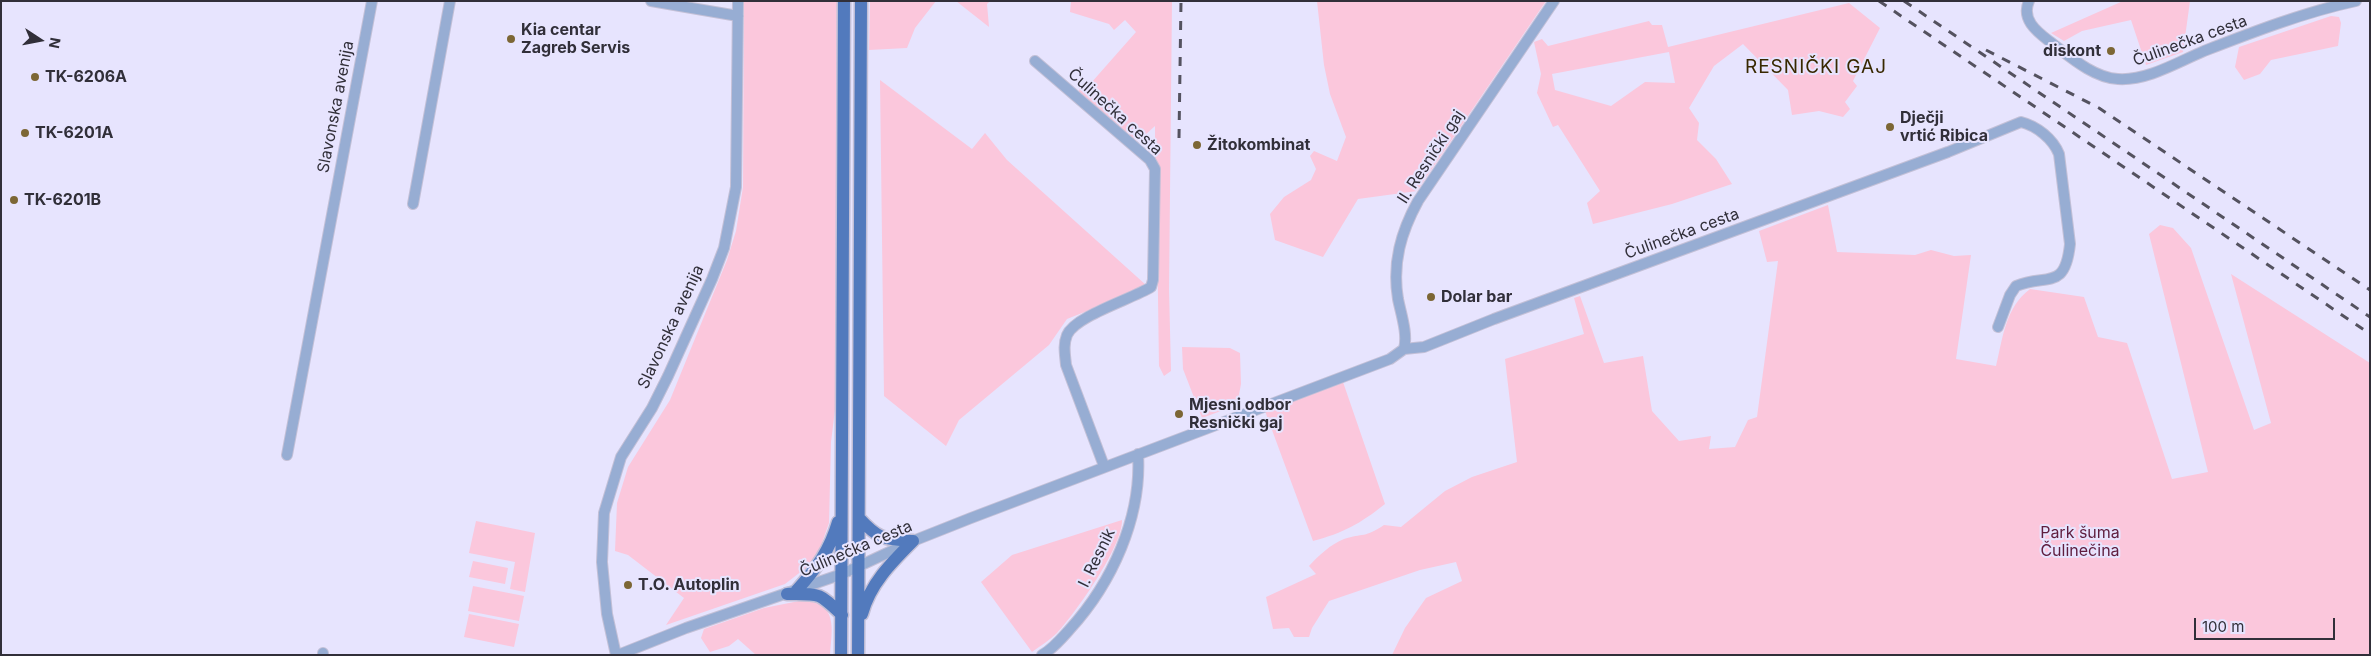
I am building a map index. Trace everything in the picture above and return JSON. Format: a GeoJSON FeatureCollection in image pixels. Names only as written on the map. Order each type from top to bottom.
{"type":"FeatureCollection","features":[{"type":"Feature","properties":{"kind":"main road"},"geometry":{"type":"LineString","coordinates":[[841,655],[844,1]]}},
{"type":"Feature","properties":{"kind":"main road"},"geometry":{"type":"LineString","coordinates":[[858,655],[861,1]]}},
{"type":"Feature","properties":{"kind":"main road"},"geometry":{"type":"LineString","coordinates":[[792,592],[816,570],[827,550],[842,508]]}},
{"type":"Feature","properties":{"kind":"main road"},"geometry":{"type":"LineString","coordinates":[[859,518],[873,534],[881,537],[913,541]]}},
{"type":"Feature","properties":{"kind":"main road"},"geometry":{"type":"LineString","coordinates":[[858,633],[866,600],[881,574],[913,541]]}},
{"type":"Feature","properties":{"kind":"main road"},"geometry":{"type":"LineString","coordinates":[[792,592],[820,596],[827,600],[842,616]]}},
{"type":"Feature","properties":{"kind":"street","name":"Slavonska avenija"},"geometry":{"type":"LineString","coordinates":[[287,455],[372,1]]}},
{"type":"Feature","properties":{"kind":"street"},"geometry":{"type":"LineString","coordinates":[[413,204],[450,1]]}},
{"type":"Feature","properties":{"kind":"street"},"geometry":{"type":"LineString","coordinates":[[650,1],[738,16]]}},
{"type":"Feature","properties":{"kind":"street","name":"Slavonska avenija"},"geometry":{"type":"LineString","coordinates":[[617,655],[607,614],[602,562],[604,512],[618,465],[668,376],[724,248],[736,186],[738,1]]}},
{"type":"Feature","properties":{"kind":"street","name":"II. Resnički gaj"},"geometry":{"type":"LineString","coordinates":[[1404,349],[1405,336],[1396,274],[1397,257],[1407,222],[1418,201],[1554,1]]}},
{"type":"Feature","properties":{"kind":"street","name":"Čulinečka cesta"},"geometry":{"type":"LineString","coordinates":[[2028,6],[2028,19],[2041,35],[2083,64],[2107,77],[2118,79],[2146,75],[2284,22],[2356,1]]}},
{"type":"Feature","properties":{"kind":"street","name":"Čulinečka cesta"},"geometry":{"type":"LineString","coordinates":[[1035,61],[1150,160],[1155,169],[1153,280],[1151,287],[1078,322],[1068,333],[1064,348],[1066,365],[1104,466]]}},
{"type":"Feature","properties":{"kind":"street","name":"Čulinečka cesta"},"geometry":{"type":"LineString","coordinates":[[617,655],[686,628],[842,574],[913,541],[1104,466],[1390,359],[1404,349],[1424,347],[1494,319],[1948,152],[2021,122],[2027,123],[2056,145],[2059,154],[2070,244],[2069,256],[2060,274],[2053,278],[2016,286],[2010,295],[1998,327]]}},
{"type":"Feature","properties":{"kind":"street","name":"I. Resnik"},"geometry":{"type":"LineString","coordinates":[[1042,655],[1065,635],[1083,615],[1101,588],[1118,555],[1129,527],[1135,497],[1138,476],[1138,454]]}},
{"type":"Feature","properties":{"kind":"green space"},"geometry":{"type":"Polygon","coordinates":[[[744,1],[837,1],[835,410],[831,442],[829,523],[816,560],[785,584],[666,625],[684,598],[628,555],[615,551],[617,503],[628,467],[670,400],[727,260],[736,231],[743,187],[744,1]]]}},
{"type":"Feature","properties":{"kind":"green space"},"geometry":{"type":"Polygon","coordinates":[[[870,1],[936,1],[915,28],[907,48],[869,50],[870,1]]]}},
{"type":"Feature","properties":{"kind":"green space"},"geometry":{"type":"Polygon","coordinates":[[[956,1],[990,1],[987,4],[989,27],[956,1]]]}},
{"type":"Feature","properties":{"kind":"green space"},"geometry":{"type":"Polygon","coordinates":[[[1071,1],[1172,1],[1169,289],[1171,371],[1164,376],[1159,366],[1156,160],[1147,151],[1155,140],[1155,126],[1144,136],[1144,144],[1138,139],[1136,141],[1078,94],[1080,87],[1091,83],[1136,32],[1125,20],[1114,30],[1109,24],[1070,12],[1071,1]]]}},
{"type":"Feature","properties":{"kind":"green space"},"geometry":{"type":"Polygon","coordinates":[[[1317,1],[1546,1],[1417,191],[1358,199],[1323,257],[1275,240],[1270,214],[1284,197],[1311,180],[1316,169],[1310,156],[1314,151],[1337,161],[1346,137],[1330,94],[1324,65],[1317,1]]]}},
{"type":"Feature","properties":{"kind":"green space"},"geometry":{"type":"Polygon","coordinates":[[[2123,1],[2190,1],[2183,52],[2146,65],[2131,20],[2082,31],[2064,41],[2051,33],[2123,1]]]}},
{"type":"Feature","properties":{"kind":"green space"},"geometry":{"type":"Polygon","coordinates":[[[1849,3],[1880,28],[1853,81],[1857,86],[1845,102],[1850,109],[1843,117],[1819,111],[1792,115],[1788,90],[1743,44],[1714,66],[1689,108],[1699,123],[1697,140],[1716,159],[1732,184],[1672,204],[1593,224],[1587,203],[1600,191],[1558,125],[1553,127],[1537,93],[1541,74],[1534,42],[1542,39],[1548,46],[1649,21],[1652,25],[1662,25],[1668,47],[1849,3]],[[1669,52],[1552,74],[1555,90],[1611,106],[1645,82],[1675,83],[1669,52]]]}},
{"type":"Feature","properties":{"kind":"green space"},"geometry":{"type":"Polygon","coordinates":[[[2331,16],[2339,17],[2341,23],[2338,46],[2271,60],[2260,74],[2244,80],[2235,67],[2239,47],[2331,16]]]}},
{"type":"Feature","properties":{"kind":"green space"},"geometry":{"type":"Polygon","coordinates":[[[880,80],[972,149],[985,133],[1007,160],[1146,285],[1142,289],[1067,319],[1049,345],[959,420],[946,446],[884,396],[880,80]]]}},
{"type":"Feature","properties":{"kind":"green space","name":"Park šuma Čulinečina"},"geometry":{"type":"Polygon","coordinates":[[[1828,205],[1837,252],[1915,255],[1931,250],[1954,256],[1971,255],[1956,359],[1996,366],[2003,334],[2010,314],[2015,305],[2030,289],[2084,297],[2098,337],[2127,343],[2172,479],[2208,472],[2149,234],[2160,225],[2173,228],[2191,248],[2254,430],[2271,423],[2231,274],[2370,363],[2370,655],[1392,655],[1405,628],[1426,598],[1462,581],[1456,562],[1420,570],[1329,601],[1312,628],[1309,637],[1294,637],[1289,628],[1273,629],[1266,597],[1316,574],[1309,566],[1330,547],[1344,539],[1368,534],[1384,525],[1401,527],[1445,491],[1472,477],[1517,462],[1505,359],[1584,334],[1574,298],[1580,296],[1604,363],[1643,356],[1652,411],[1679,441],[1711,436],[1709,449],[1735,447],[1748,420],[1757,417],[1778,261],[1767,262],[1759,231],[1828,205]]]}},
{"type":"Feature","properties":{"kind":"green space"},"geometry":{"type":"Polygon","coordinates":[[[1182,347],[1230,348],[1240,353],[1241,384],[1237,405],[1202,418],[1183,369],[1182,347]]]}},
{"type":"Feature","properties":{"kind":"green space"},"geometry":{"type":"Polygon","coordinates":[[[1343,382],[1385,504],[1351,527],[1313,541],[1265,411],[1343,382]]]}},
{"type":"Feature","properties":{"kind":"green space"},"geometry":{"type":"Polygon","coordinates":[[[1122,520],[1115,546],[1086,596],[1057,633],[1032,652],[981,582],[1012,555],[1122,520]]]}},
{"type":"Feature","properties":{"kind":"green space"},"geometry":{"type":"Polygon","coordinates":[[[476,521],[535,533],[525,592],[510,589],[515,562],[469,553],[476,521]]]}},
{"type":"Feature","properties":{"kind":"green space"},"geometry":{"type":"Polygon","coordinates":[[[473,561],[508,568],[505,584],[469,577],[473,561]]]}},
{"type":"Feature","properties":{"kind":"green space"},"geometry":{"type":"Polygon","coordinates":[[[473,586],[524,596],[519,621],[468,611],[473,586]]]}},
{"type":"Feature","properties":{"kind":"green space"},"geometry":{"type":"Polygon","coordinates":[[[804,600],[823,606],[828,612],[832,627],[830,655],[756,655],[738,639],[729,646],[710,652],[701,638],[704,629],[764,608],[804,600]]]}},
{"type":"Feature","properties":{"kind":"green space"},"geometry":{"type":"Polygon","coordinates":[[[469,614],[519,624],[514,647],[464,637],[469,614]]]}},
{"type":"Feature","properties":{"kind":"railway"},"geometry":{"type":"LineString","coordinates":[[1179,138],[1181,1]]}},
{"type":"Feature","properties":{"kind":"railway"},"geometry":{"type":"LineString","coordinates":[[1879,1],[2370,334]]}},
{"type":"Feature","properties":{"kind":"railway"},"geometry":{"type":"LineString","coordinates":[[1904,1],[2370,317]]}},
{"type":"Feature","properties":{"kind":"railway"},"geometry":{"type":"LineString","coordinates":[[1986,50],[2099,108],[2370,290]]}},
{"type":"Feature","properties":{"kind":"place","name":"Kia centar Zagreb Servis"},"geometry":{"type":"Point","coordinates":[511,39]}},
{"type":"Feature","properties":{"kind":"place","name":"diskont"},"geometry":{"type":"Point","coordinates":[2111,51]}},
{"type":"Feature","properties":{"kind":"place","name":"TK-6206A"},"geometry":{"type":"Point","coordinates":[35,77]}},
{"type":"Feature","properties":{"kind":"place","name":"Dječji vrtić Ribica"},"geometry":{"type":"Point","coordinates":[1890,127]}},
{"type":"Feature","properties":{"kind":"place","name":"TK-6201A"},"geometry":{"type":"Point","coordinates":[25,133]}},
{"type":"Feature","properties":{"kind":"place","name":"Žitokombinat"},"geometry":{"type":"Point","coordinates":[1197,145]}},
{"type":"Feature","properties":{"kind":"place","name":"TK-6201B"},"geometry":{"type":"Point","coordinates":[14,200]}},
{"type":"Feature","properties":{"kind":"place","name":"Dolar bar"},"geometry":{"type":"Point","coordinates":[1431,297]}},
{"type":"Feature","properties":{"kind":"place","name":"Mjesni odbor Resnički gaj"},"geometry":{"type":"Point","coordinates":[1179,414]}},
{"type":"Feature","properties":{"kind":"place","name":"T.O. Autoplin"},"geometry":{"type":"Point","coordinates":[628,585]}},
{"type":"Feature","properties":{"kind":"district","name":"RESNIČKI GAJ"},"geometry":{"type":"Point","coordinates":[1816,67]}}]}
